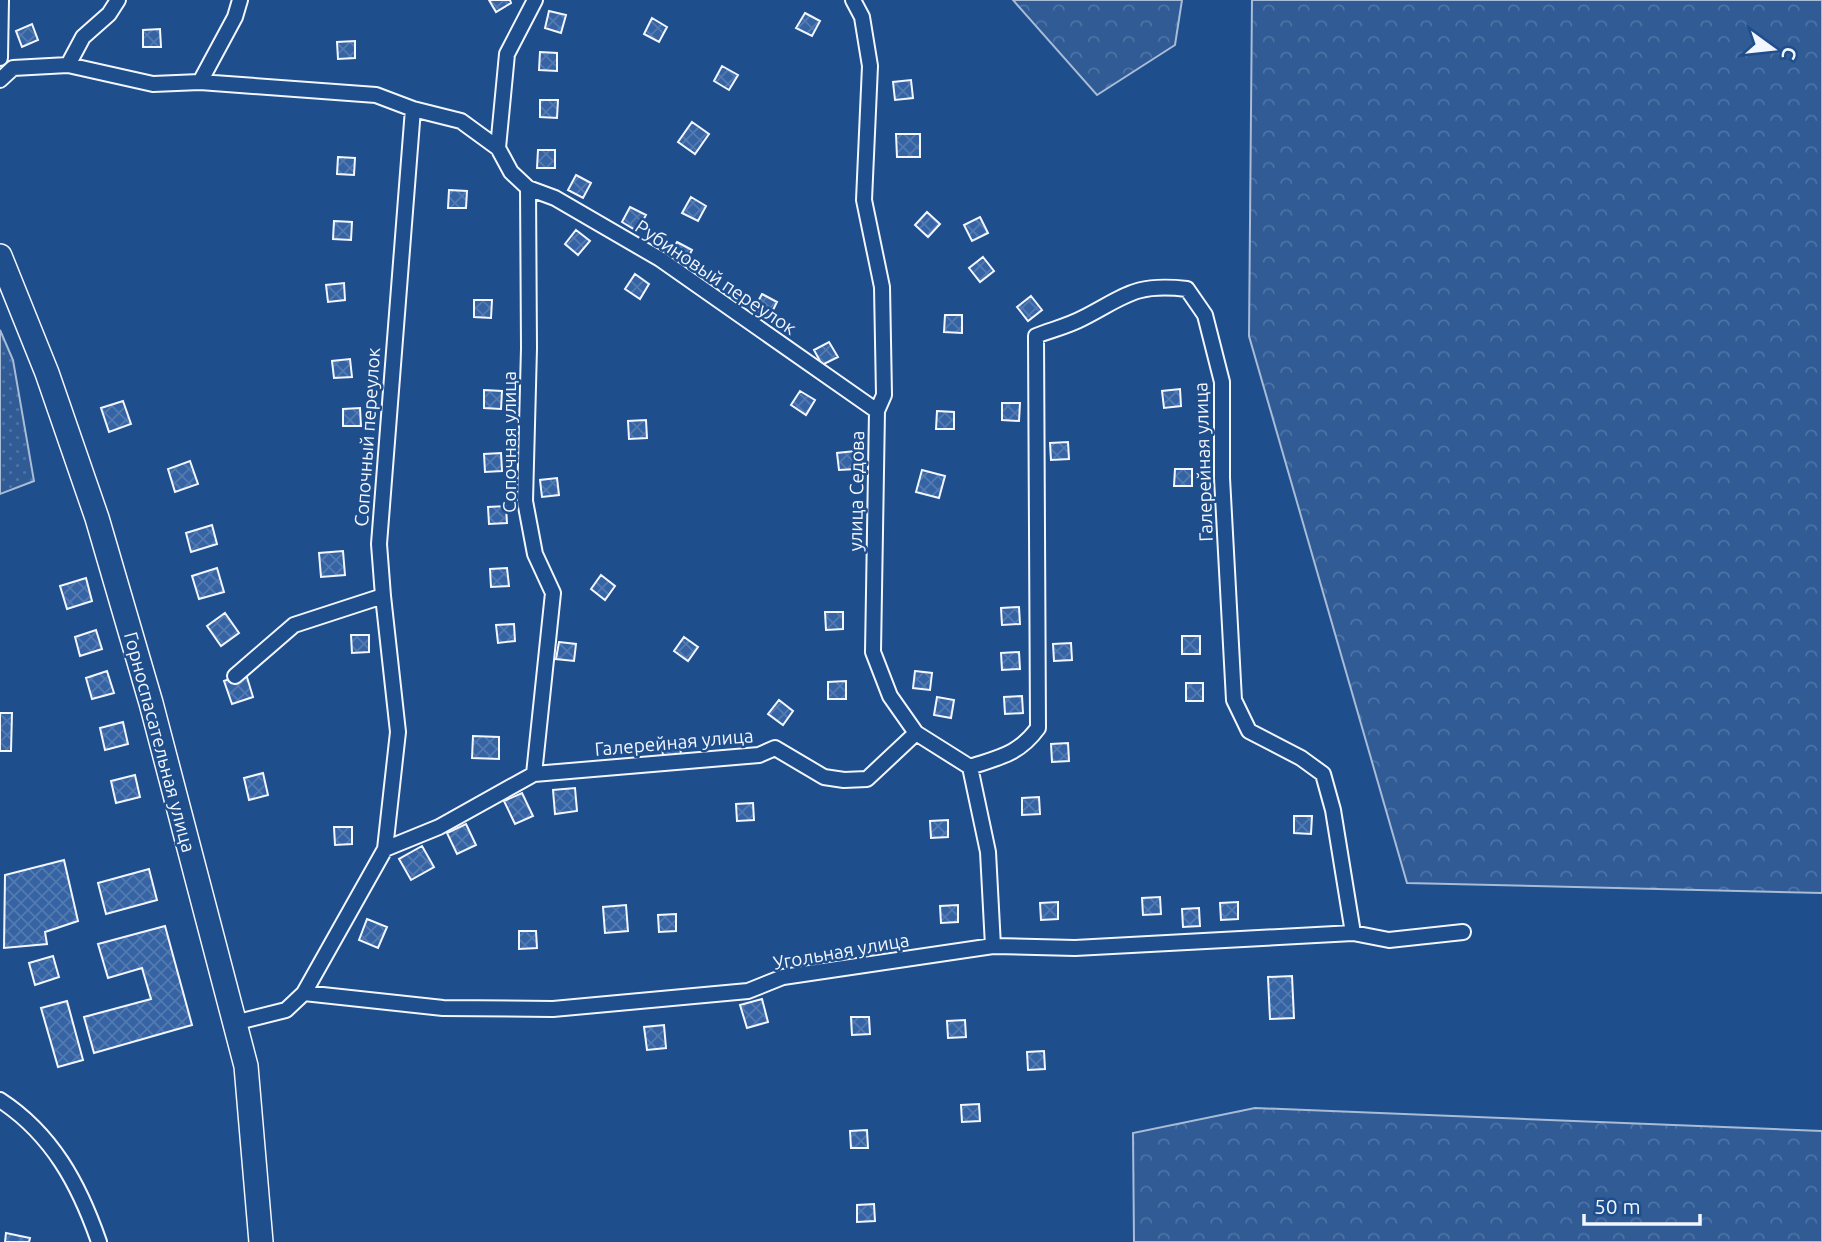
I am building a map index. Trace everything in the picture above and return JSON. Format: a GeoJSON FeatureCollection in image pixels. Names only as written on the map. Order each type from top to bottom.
{"type":"FeatureCollection","features":[{"type":"Feature","properties":{"kind":"main road","name":"Горноспасательная улица"},"geometry":{"type":"LineString","coordinates":[[0,256],[47,373],[97,519],[151,703],[246,1066],[261,1242]]}},
{"type":"Feature","properties":{"kind":"street"},"geometry":{"type":"LineString","coordinates":[[0,58],[1,0]]}},
{"type":"Feature","properties":{"kind":"street"},"geometry":{"type":"LineString","coordinates":[[68,65],[83,37],[109,14],[118,0]]}},
{"type":"Feature","properties":{"kind":"street"},"geometry":{"type":"LineString","coordinates":[[200,82],[235,17],[240,0]]}},
{"type":"Feature","properties":{"kind":"street"},"geometry":{"type":"LineString","coordinates":[[498,148],[507,54],[535,0]]}},
{"type":"Feature","properties":{"kind":"street","name":"улица Седова"},"geometry":{"type":"LineString","coordinates":[[853,0],[862,17],[870,66],[864,200],[882,287],[884,395],[877,411],[873,652],[890,696],[916,733],[970,767]]}},
{"type":"Feature","properties":{"kind":"street"},"geometry":{"type":"LineString","coordinates":[[0,79],[13,68],[68,65],[153,84],[200,82],[376,95],[413,109],[461,121],[498,148],[511,173],[528,188]]}},
{"type":"Feature","properties":{"kind":"street","name":"Сопочный переулок"},"geometry":{"type":"LineString","coordinates":[[385,849],[398,732],[379,544],[413,109]]}},
{"type":"Feature","properties":{"kind":"street","name":"Рубиновый переулок"},"geometry":{"type":"LineString","coordinates":[[528,188],[555,198],[660,259],[877,411]]}},
{"type":"Feature","properties":{"kind":"street","name":"Сопочная улица"},"geometry":{"type":"LineString","coordinates":[[528,188],[525,501],[535,554],[553,593],[534,774]]}},
{"type":"Feature","properties":{"kind":"street","name":"Галерейная улица"},"geometry":{"type":"LineString","coordinates":[[970,767],[1010,754],[1026,744],[1038,728],[1036,336],[1081,319],[1128,292],[1161,286],[1187,289],[1205,315],[1222,382],[1222,478],[1234,700],[1250,731],[1301,758],[1323,774],[1334,810],[1353,933]]}},
{"type":"Feature","properties":{"kind":"street"},"geometry":{"type":"LineString","coordinates":[[235,676],[294,625],[383,596]]}},
{"type":"Feature","properties":{"kind":"street","name":"Галерейная улица"},"geometry":{"type":"LineString","coordinates":[[534,774],[760,755],[775,748],[824,777],[867,779],[916,733]]}},
{"type":"Feature","properties":{"kind":"street"},"geometry":{"type":"LineString","coordinates":[[970,767],[988,852],[993,946]]}},
{"type":"Feature","properties":{"kind":"street"},"geometry":{"type":"LineString","coordinates":[[234,1023],[286,1010],[304,993],[385,849],[439,827],[534,774]]}},
{"type":"Feature","properties":{"kind":"street","name":"Угольная улица"},"geometry":{"type":"LineString","coordinates":[[304,993],[443,1008],[553,1009],[748,991],[783,977],[993,946],[1075,948],[1353,933],[1389,940],[1463,932]]}},
{"type":"Feature","properties":{"kind":"street"},"geometry":{"type":"LineString","coordinates":[[0,1100],[23,1115],[65,1163],[99,1242]]}},
{"type":"Feature","properties":{"kind":"green space"},"geometry":{"type":"Polygon","coordinates":[[[1013,0],[1182,0],[1175,45],[1097,95],[1013,0]]]}},
{"type":"Feature","properties":{"kind":"green space"},"geometry":{"type":"Polygon","coordinates":[[[1252,0],[1822,0],[1822,893],[1407,883],[1249,336],[1252,0]]]}},
{"type":"Feature","properties":{"kind":"green space"},"geometry":{"type":"Polygon","coordinates":[[[0,330],[13,360],[34,481],[0,494],[0,330]]]}},
{"type":"Feature","properties":{"kind":"green space"},"geometry":{"type":"Polygon","coordinates":[[[1255,1108],[1822,1131],[1822,1242],[1134,1242],[1133,1133],[1255,1108]]]}},
{"type":"Feature","properties":{"kind":"building"},"geometry":{"type":"Polygon","coordinates":[[[489,0],[510,0],[511,3],[496,12],[489,0]]]}},
{"type":"Feature","properties":{"kind":"building"},"geometry":{"type":"Polygon","coordinates":[[[549,11],[566,15],[561,33],[545,28],[549,11]]]}},
{"type":"Feature","properties":{"kind":"building"},"geometry":{"type":"Polygon","coordinates":[[[805,13],[820,21],[812,36],[796,28],[805,13]]]}},
{"type":"Feature","properties":{"kind":"building"},"geometry":{"type":"Polygon","coordinates":[[[652,18],[667,27],[659,42],[644,34],[652,18]]]}},
{"type":"Feature","properties":{"kind":"building"},"geometry":{"type":"Polygon","coordinates":[[[32,24],[38,40],[22,47],[16,31],[32,24]]]}},
{"type":"Feature","properties":{"kind":"building"},"geometry":{"type":"Polygon","coordinates":[[[160,29],[161,47],[143,47],[143,30],[160,29]]]}},
{"type":"Feature","properties":{"kind":"building"},"geometry":{"type":"Polygon","coordinates":[[[355,41],[355,58],[338,59],[337,42],[355,41]]]}},
{"type":"Feature","properties":{"kind":"building"},"geometry":{"type":"Polygon","coordinates":[[[540,52],[557,53],[557,71],[539,70],[540,52]]]}},
{"type":"Feature","properties":{"kind":"building"},"geometry":{"type":"Polygon","coordinates":[[[722,66],[738,75],[729,90],[714,81],[722,66]]]}},
{"type":"Feature","properties":{"kind":"building"},"geometry":{"type":"Polygon","coordinates":[[[911,80],[913,98],[895,100],[893,82],[911,80]]]}},
{"type":"Feature","properties":{"kind":"building"},"geometry":{"type":"Polygon","coordinates":[[[540,100],[558,100],[557,118],[540,117],[540,100]]]}},
{"type":"Feature","properties":{"kind":"building"},"geometry":{"type":"Polygon","coordinates":[[[692,122],[709,134],[695,154],[678,142],[692,122]]]}},
{"type":"Feature","properties":{"kind":"building"},"geometry":{"type":"Polygon","coordinates":[[[896,134],[920,134],[920,157],[897,157],[896,134]]]}},
{"type":"Feature","properties":{"kind":"building"},"geometry":{"type":"Polygon","coordinates":[[[538,150],[555,150],[555,168],[537,168],[538,150]]]}},
{"type":"Feature","properties":{"kind":"building"},"geometry":{"type":"Polygon","coordinates":[[[338,157],[355,158],[354,175],[337,174],[338,157]]]}},
{"type":"Feature","properties":{"kind":"building"},"geometry":{"type":"Polygon","coordinates":[[[576,175],[591,183],[583,198],[568,190],[576,175]]]}},
{"type":"Feature","properties":{"kind":"building"},"geometry":{"type":"Polygon","coordinates":[[[449,190],[467,191],[466,208],[448,208],[449,190]]]}},
{"type":"Feature","properties":{"kind":"building"},"geometry":{"type":"Polygon","coordinates":[[[691,197],[706,206],[698,221],[682,213],[691,197]]]}},
{"type":"Feature","properties":{"kind":"building"},"geometry":{"type":"Polygon","coordinates":[[[630,207],[646,215],[637,231],[622,222],[630,207]]]}},
{"type":"Feature","properties":{"kind":"building"},"geometry":{"type":"Polygon","coordinates":[[[927,212],[940,224],[928,237],[915,225],[927,212]]]}},
{"type":"Feature","properties":{"kind":"building"},"geometry":{"type":"Polygon","coordinates":[[[980,217],[988,233],[972,241],[964,225],[980,217]]]}},
{"type":"Feature","properties":{"kind":"building"},"geometry":{"type":"Polygon","coordinates":[[[334,221],[352,222],[351,240],[333,239],[334,221]]]}},
{"type":"Feature","properties":{"kind":"building"},"geometry":{"type":"Polygon","coordinates":[[[576,230],[590,241],[578,255],[565,244],[576,230]]]}},
{"type":"Feature","properties":{"kind":"building"},"geometry":{"type":"Polygon","coordinates":[[[677,242],[692,250],[684,265],[668,257],[677,242]]]}},
{"type":"Feature","properties":{"kind":"building"},"geometry":{"type":"Polygon","coordinates":[[[983,257],[994,271],[980,282],[969,268],[983,257]]]}},
{"type":"Feature","properties":{"kind":"building"},"geometry":{"type":"Polygon","coordinates":[[[635,274],[649,284],[640,299],[625,289],[635,274]]]}},
{"type":"Feature","properties":{"kind":"building"},"geometry":{"type":"Polygon","coordinates":[[[344,283],[345,300],[328,302],[326,285],[344,283]]]}},
{"type":"Feature","properties":{"kind":"building"},"geometry":{"type":"Polygon","coordinates":[[[762,294],[777,302],[769,318],[754,309],[762,294]]]}},
{"type":"Feature","properties":{"kind":"building"},"geometry":{"type":"Polygon","coordinates":[[[1031,296],[1042,310],[1028,321],[1017,307],[1031,296]]]}},
{"type":"Feature","properties":{"kind":"building"},"geometry":{"type":"Polygon","coordinates":[[[474,300],[492,300],[491,318],[474,317],[474,300]]]}},
{"type":"Feature","properties":{"kind":"building"},"geometry":{"type":"Polygon","coordinates":[[[945,315],[962,315],[962,333],[944,332],[945,315]]]}},
{"type":"Feature","properties":{"kind":"building"},"geometry":{"type":"Polygon","coordinates":[[[829,342],[838,357],[822,365],[814,350],[829,342]]]}},
{"type":"Feature","properties":{"kind":"building"},"geometry":{"type":"Polygon","coordinates":[[[350,359],[352,377],[334,378],[332,361],[350,359]]]}},
{"type":"Feature","properties":{"kind":"building"},"geometry":{"type":"Polygon","coordinates":[[[1180,389],[1181,406],[1164,408],[1162,391],[1180,389]]]}},
{"type":"Feature","properties":{"kind":"building"},"geometry":{"type":"Polygon","coordinates":[[[484,390],[502,391],[501,409],[484,408],[484,390]]]}},
{"type":"Feature","properties":{"kind":"building"},"geometry":{"type":"Polygon","coordinates":[[[800,391],[815,400],[806,415],[791,405],[800,391]]]}},
{"type":"Feature","properties":{"kind":"building"},"geometry":{"type":"Polygon","coordinates":[[[123,401],[131,424],[109,432],[101,408],[123,401]]]}},
{"type":"Feature","properties":{"kind":"building"},"geometry":{"type":"Polygon","coordinates":[[[1002,403],[1020,403],[1019,421],[1002,420],[1002,403]]]}},
{"type":"Feature","properties":{"kind":"building"},"geometry":{"type":"Polygon","coordinates":[[[360,408],[361,426],[343,426],[343,409],[360,408]]]}},
{"type":"Feature","properties":{"kind":"building"},"geometry":{"type":"Polygon","coordinates":[[[937,411],[954,412],[954,429],[936,429],[937,411]]]}},
{"type":"Feature","properties":{"kind":"building"},"geometry":{"type":"Polygon","coordinates":[[[646,420],[647,438],[629,439],[628,421],[646,420]]]}},
{"type":"Feature","properties":{"kind":"building"},"geometry":{"type":"Polygon","coordinates":[[[1068,442],[1069,459],[1051,460],[1050,443],[1068,442]]]}},
{"type":"Feature","properties":{"kind":"building"},"geometry":{"type":"Polygon","coordinates":[[[855,451],[856,469],[839,470],[837,453],[855,451]]]}},
{"type":"Feature","properties":{"kind":"building"},"geometry":{"type":"Polygon","coordinates":[[[501,453],[502,471],[485,472],[484,454],[501,453]]]}},
{"type":"Feature","properties":{"kind":"building"},"geometry":{"type":"Polygon","coordinates":[[[190,461],[198,484],[175,492],[168,469],[190,461]]]}},
{"type":"Feature","properties":{"kind":"building"},"geometry":{"type":"Polygon","coordinates":[[[1175,469],[1192,469],[1192,486],[1174,486],[1175,469]]]}},
{"type":"Feature","properties":{"kind":"building"},"geometry":{"type":"Polygon","coordinates":[[[922,470],[945,476],[939,498],[916,492],[922,470]]]}},
{"type":"Feature","properties":{"kind":"building"},"geometry":{"type":"Polygon","coordinates":[[[557,478],[559,495],[542,497],[540,480],[557,478]]]}},
{"type":"Feature","properties":{"kind":"building"},"geometry":{"type":"Polygon","coordinates":[[[506,506],[507,523],[489,524],[488,507],[506,506]]]}},
{"type":"Feature","properties":{"kind":"building"},"geometry":{"type":"Polygon","coordinates":[[[212,525],[217,544],[191,552],[186,533],[212,525]]]}},
{"type":"Feature","properties":{"kind":"building"},"geometry":{"type":"Polygon","coordinates":[[[343,551],[345,575],[321,577],[319,553],[343,551]]]}},
{"type":"Feature","properties":{"kind":"building"},"geometry":{"type":"Polygon","coordinates":[[[217,568],[224,592],[199,599],[192,576],[217,568]]]}},
{"type":"Feature","properties":{"kind":"building"},"geometry":{"type":"Polygon","coordinates":[[[507,568],[509,586],[491,587],[490,569],[507,568]]]}},
{"type":"Feature","properties":{"kind":"building"},"geometry":{"type":"Polygon","coordinates":[[[601,575],[615,586],[605,600],[591,589],[601,575]]]}},
{"type":"Feature","properties":{"kind":"building"},"geometry":{"type":"Polygon","coordinates":[[[86,578],[92,601],[67,609],[60,586],[86,578]]]}},
{"type":"Feature","properties":{"kind":"building"},"geometry":{"type":"Polygon","coordinates":[[[1019,607],[1020,624],[1002,625],[1001,608],[1019,607]]]}},
{"type":"Feature","properties":{"kind":"building"},"geometry":{"type":"Polygon","coordinates":[[[825,612],[843,612],[843,629],[826,630],[825,612]]]}},
{"type":"Feature","properties":{"kind":"building"},"geometry":{"type":"Polygon","coordinates":[[[225,613],[239,633],[221,646],[207,626],[225,613]]]}},
{"type":"Feature","properties":{"kind":"building"},"geometry":{"type":"Polygon","coordinates":[[[514,624],[515,641],[498,643],[496,625],[514,624]]]}},
{"type":"Feature","properties":{"kind":"building"},"geometry":{"type":"Polygon","coordinates":[[[96,630],[102,649],[80,656],[75,637],[96,630]]]}},
{"type":"Feature","properties":{"kind":"building"},"geometry":{"type":"Polygon","coordinates":[[[351,635],[369,635],[369,652],[352,653],[351,635]]]}},
{"type":"Feature","properties":{"kind":"building"},"geometry":{"type":"Polygon","coordinates":[[[1182,636],[1200,636],[1200,654],[1182,654],[1182,636]]]}},
{"type":"Feature","properties":{"kind":"building"},"geometry":{"type":"Polygon","coordinates":[[[684,637],[698,647],[688,661],[674,651],[684,637]]]}},
{"type":"Feature","properties":{"kind":"building"},"geometry":{"type":"Polygon","coordinates":[[[559,642],[576,644],[574,661],[556,659],[559,642]]]}},
{"type":"Feature","properties":{"kind":"building"},"geometry":{"type":"Polygon","coordinates":[[[1071,643],[1072,660],[1054,661],[1053,644],[1071,643]]]}},
{"type":"Feature","properties":{"kind":"building"},"geometry":{"type":"Polygon","coordinates":[[[1019,652],[1020,669],[1002,670],[1001,653],[1019,652]]]}},
{"type":"Feature","properties":{"kind":"building"},"geometry":{"type":"Polygon","coordinates":[[[107,671],[114,693],[92,699],[86,678],[107,671]]]}},
{"type":"Feature","properties":{"kind":"building"},"geometry":{"type":"Polygon","coordinates":[[[915,671],[932,673],[930,690],[913,688],[915,671]]]}},
{"type":"Feature","properties":{"kind":"building"},"geometry":{"type":"Polygon","coordinates":[[[246,674],[253,697],[232,704],[224,681],[246,674]]]}},
{"type":"Feature","properties":{"kind":"building"},"geometry":{"type":"Polygon","coordinates":[[[846,681],[846,699],[828,699],[828,682],[846,681]]]}},
{"type":"Feature","properties":{"kind":"building"},"geometry":{"type":"Polygon","coordinates":[[[1186,683],[1203,683],[1203,701],[1186,701],[1186,683]]]}},
{"type":"Feature","properties":{"kind":"building"},"geometry":{"type":"Polygon","coordinates":[[[1022,696],[1023,713],[1005,714],[1004,697],[1022,696]]]}},
{"type":"Feature","properties":{"kind":"building"},"geometry":{"type":"Polygon","coordinates":[[[937,697],[954,700],[951,718],[934,715],[937,697]]]}},
{"type":"Feature","properties":{"kind":"building"},"geometry":{"type":"Polygon","coordinates":[[[779,700],[793,711],[783,725],[768,714],[779,700]]]}},
{"type":"Feature","properties":{"kind":"building"},"geometry":{"type":"Polygon","coordinates":[[[0,713],[12,713],[11,751],[0,751],[0,713]]]}},
{"type":"Feature","properties":{"kind":"building"},"geometry":{"type":"Polygon","coordinates":[[[123,722],[128,744],[105,750],[100,728],[123,722]]]}},
{"type":"Feature","properties":{"kind":"building"},"geometry":{"type":"Polygon","coordinates":[[[473,736],[499,737],[499,759],[472,758],[473,736]]]}},
{"type":"Feature","properties":{"kind":"building"},"geometry":{"type":"Polygon","coordinates":[[[680,740],[681,757],[663,758],[662,741],[680,740]]]}},
{"type":"Feature","properties":{"kind":"building"},"geometry":{"type":"Polygon","coordinates":[[[1068,743],[1069,761],[1052,762],[1051,744],[1068,743]]]}},
{"type":"Feature","properties":{"kind":"building"},"geometry":{"type":"Polygon","coordinates":[[[263,773],[268,795],[249,800],[244,778],[263,773]]]}},
{"type":"Feature","properties":{"kind":"building"},"geometry":{"type":"Polygon","coordinates":[[[135,775],[140,797],[116,803],[111,781],[135,775]]]}},
{"type":"Feature","properties":{"kind":"building"},"geometry":{"type":"Polygon","coordinates":[[[575,788],[577,811],[555,814],[553,790],[575,788]]]}},
{"type":"Feature","properties":{"kind":"building"},"geometry":{"type":"Polygon","coordinates":[[[522,793],[533,816],[515,824],[504,801],[522,793]]]}},
{"type":"Feature","properties":{"kind":"building"},"geometry":{"type":"Polygon","coordinates":[[[1039,797],[1040,814],[1022,815],[1022,798],[1039,797]]]}},
{"type":"Feature","properties":{"kind":"building"},"geometry":{"type":"Polygon","coordinates":[[[753,803],[754,820],[737,821],[736,804],[753,803]]]}},
{"type":"Feature","properties":{"kind":"building"},"geometry":{"type":"Polygon","coordinates":[[[1294,816],[1312,816],[1311,834],[1294,833],[1294,816]]]}},
{"type":"Feature","properties":{"kind":"building"},"geometry":{"type":"Polygon","coordinates":[[[948,820],[948,837],[931,838],[930,821],[948,820]]]}},
{"type":"Feature","properties":{"kind":"building"},"geometry":{"type":"Polygon","coordinates":[[[466,824],[476,845],[457,854],[447,833],[466,824]]]}},
{"type":"Feature","properties":{"kind":"building"},"geometry":{"type":"Polygon","coordinates":[[[334,827],[352,827],[352,844],[335,845],[334,827]]]}},
{"type":"Feature","properties":{"kind":"building"},"geometry":{"type":"Polygon","coordinates":[[[422,846],[434,867],[411,880],[399,859],[422,846]]]}},
{"type":"Feature","properties":{"kind":"building"},"geometry":{"type":"Polygon","coordinates":[[[64,860],[78,921],[45,932],[47,944],[4,948],[5,875],[64,860]]]}},
{"type":"Feature","properties":{"kind":"building"},"geometry":{"type":"Polygon","coordinates":[[[149,869],[157,900],[106,914],[98,883],[149,869]]]}},
{"type":"Feature","properties":{"kind":"building"},"geometry":{"type":"Polygon","coordinates":[[[1160,897],[1161,914],[1143,915],[1142,898],[1160,897]]]}},
{"type":"Feature","properties":{"kind":"building"},"geometry":{"type":"Polygon","coordinates":[[[1058,902],[1058,919],[1041,920],[1040,903],[1058,902]]]}},
{"type":"Feature","properties":{"kind":"building"},"geometry":{"type":"Polygon","coordinates":[[[1238,902],[1238,919],[1221,920],[1220,903],[1238,902]]]}},
{"type":"Feature","properties":{"kind":"building"},"geometry":{"type":"Polygon","coordinates":[[[626,905],[628,931],[605,933],[603,907],[626,905]]]}},
{"type":"Feature","properties":{"kind":"building"},"geometry":{"type":"Polygon","coordinates":[[[958,905],[958,922],[941,923],[940,906],[958,905]]]}},
{"type":"Feature","properties":{"kind":"building"},"geometry":{"type":"Polygon","coordinates":[[[1199,908],[1200,926],[1183,927],[1182,909],[1199,908]]]}},
{"type":"Feature","properties":{"kind":"building"},"geometry":{"type":"Polygon","coordinates":[[[676,914],[676,931],[659,932],[658,915],[676,914]]]}},
{"type":"Feature","properties":{"kind":"building"},"geometry":{"type":"Polygon","coordinates":[[[367,919],[387,927],[378,948],[359,940],[367,919]]]}},
{"type":"Feature","properties":{"kind":"building"},"geometry":{"type":"Polygon","coordinates":[[[165,926],[192,1025],[94,1053],[84,1017],[151,999],[142,968],[108,978],[98,944],[165,926]]]}},
{"type":"Feature","properties":{"kind":"building"},"geometry":{"type":"Polygon","coordinates":[[[519,931],[536,931],[537,948],[519,949],[519,931]]]}},
{"type":"Feature","properties":{"kind":"building"},"geometry":{"type":"Polygon","coordinates":[[[53,956],[59,977],[35,985],[29,963],[53,956]]]}},
{"type":"Feature","properties":{"kind":"building"},"geometry":{"type":"Polygon","coordinates":[[[1292,976],[1294,1018],[1270,1019],[1268,977],[1292,976]]]}},
{"type":"Feature","properties":{"kind":"building"},"geometry":{"type":"Polygon","coordinates":[[[762,999],[768,1022],[747,1028],[740,1005],[762,999]]]}},
{"type":"Feature","properties":{"kind":"building"},"geometry":{"type":"Polygon","coordinates":[[[67,1001],[83,1060],[58,1067],[41,1008],[67,1001]]]}},
{"type":"Feature","properties":{"kind":"building"},"geometry":{"type":"Polygon","coordinates":[[[851,1017],[869,1017],[870,1034],[852,1035],[851,1017]]]}},
{"type":"Feature","properties":{"kind":"building"},"geometry":{"type":"Polygon","coordinates":[[[965,1020],[966,1037],[948,1038],[947,1021],[965,1020]]]}},
{"type":"Feature","properties":{"kind":"building"},"geometry":{"type":"Polygon","coordinates":[[[664,1025],[666,1048],[647,1050],[644,1027],[664,1025]]]}},
{"type":"Feature","properties":{"kind":"building"},"geometry":{"type":"Polygon","coordinates":[[[1044,1051],[1045,1069],[1028,1070],[1027,1052],[1044,1051]]]}},
{"type":"Feature","properties":{"kind":"building"},"geometry":{"type":"Polygon","coordinates":[[[979,1104],[980,1121],[962,1122],[961,1105],[979,1104]]]}},
{"type":"Feature","properties":{"kind":"building"},"geometry":{"type":"Polygon","coordinates":[[[867,1130],[868,1148],[851,1148],[850,1131],[867,1130]]]}},
{"type":"Feature","properties":{"kind":"building"},"geometry":{"type":"Polygon","coordinates":[[[874,1204],[875,1221],[857,1222],[857,1205],[874,1204]]]}},
{"type":"Feature","properties":{"kind":"building"},"geometry":{"type":"Polygon","coordinates":[[[6,1233],[30,1238],[29,1242],[5,1242],[6,1233]]]}}]}
